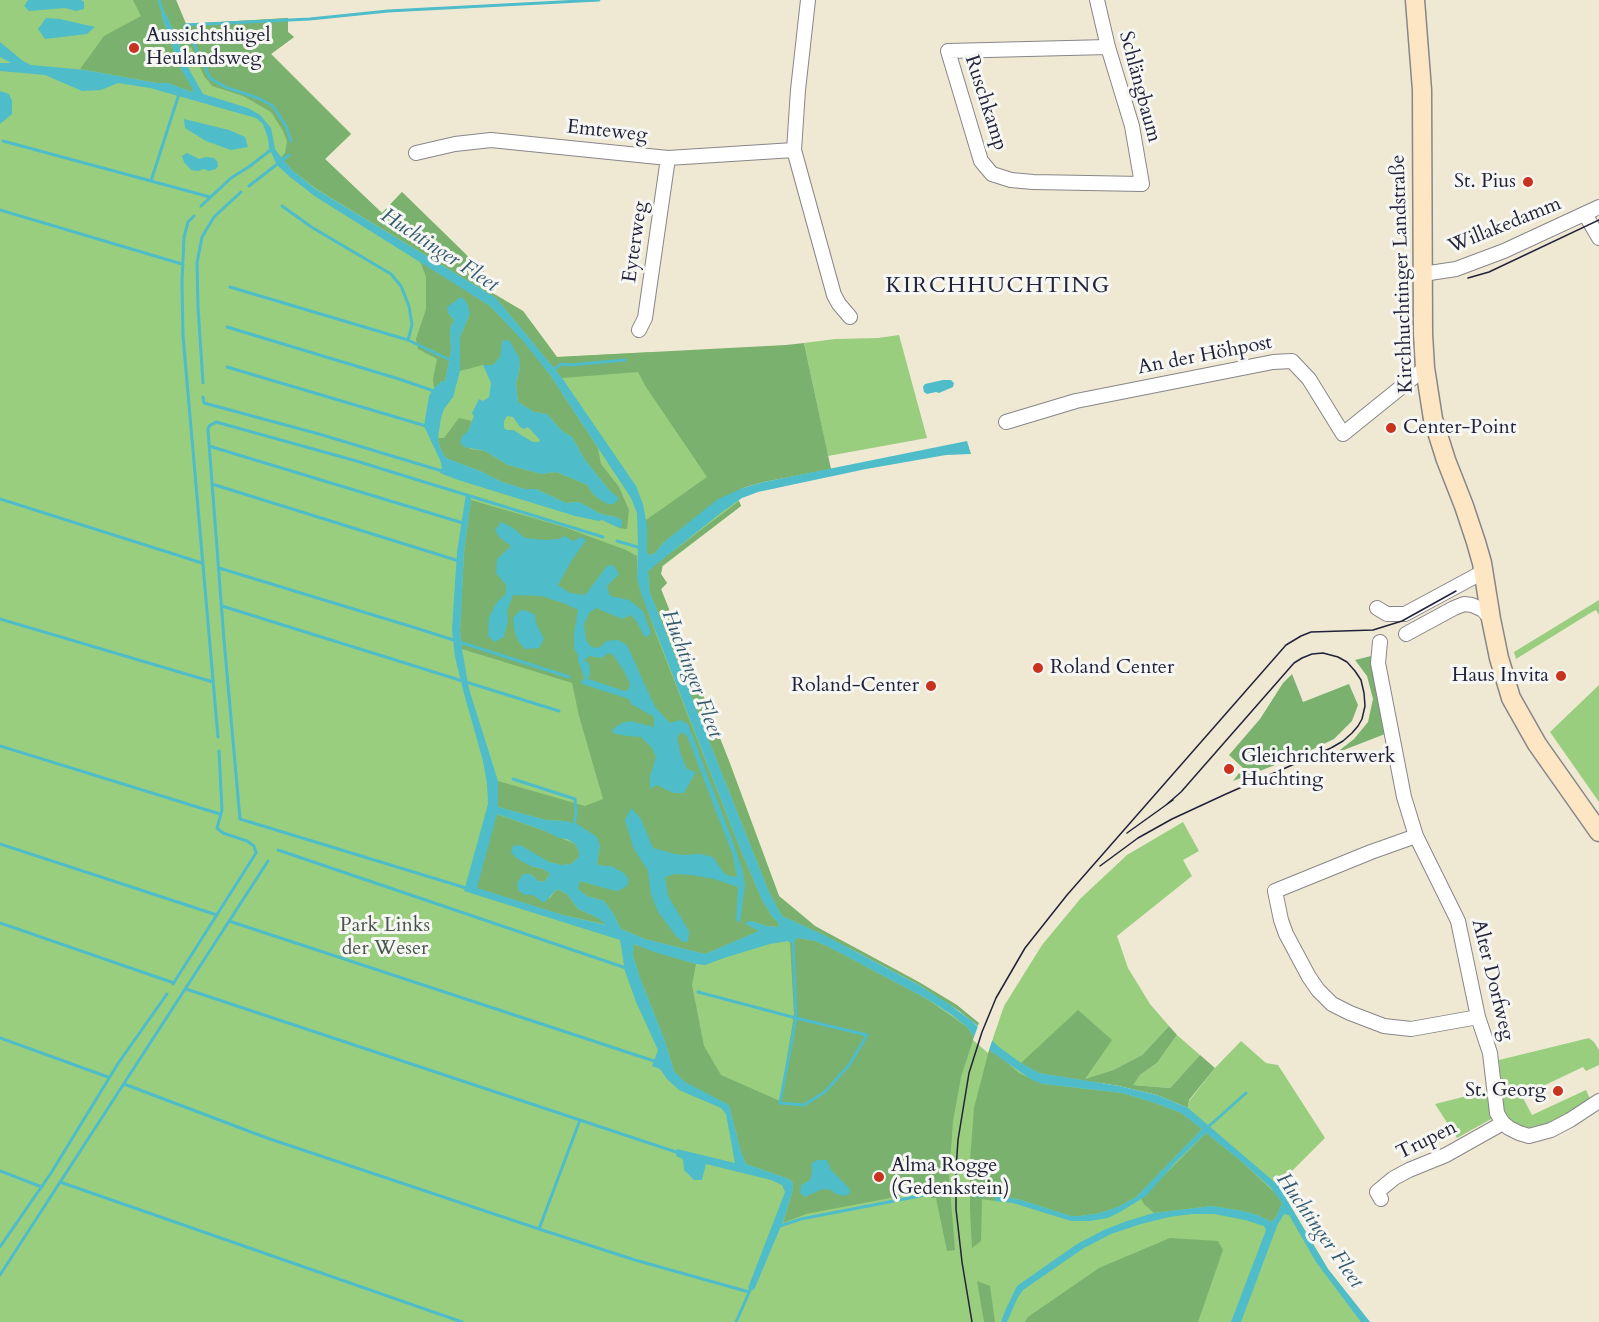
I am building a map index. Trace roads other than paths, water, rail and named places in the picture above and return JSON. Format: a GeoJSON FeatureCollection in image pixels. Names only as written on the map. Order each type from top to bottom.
{"type":"FeatureCollection","features":[{"type":"Feature","properties":{"kind":"main road","name":"Kirchhuchtinger Landstraße"},"geometry":{"type":"LineString","coordinates":[[1415,0],[1422,90],[1422,303],[1425,368],[1433,419],[1472,529],[1506,684],[1537,744],[1599,832]]}},
{"type":"Feature","properties":{"kind":"street"},"geometry":{"type":"LineString","coordinates":[[808,0],[794,150],[834,295],[850,317]]}},
{"type":"Feature","properties":{"kind":"street","name":"Schlängbaum"},"geometry":{"type":"LineString","coordinates":[[1097,0],[1108,47],[1132,126],[1142,184]]}},
{"type":"Feature","properties":{"kind":"street","name":"Ruschkamp"},"geometry":{"type":"LineString","coordinates":[[1108,47],[948,51],[981,161],[992,174],[1011,180],[1033,182],[1142,184]]}},
{"type":"Feature","properties":{"kind":"street","name":"Emteweg"},"geometry":{"type":"LineString","coordinates":[[416,153],[455,144],[491,140],[668,158],[794,150]]}},
{"type":"Feature","properties":{"kind":"street","name":"Eyterweg"},"geometry":{"type":"LineString","coordinates":[[639,330],[645,318],[668,158]]}},
{"type":"Feature","properties":{"kind":"street","name":"Willakedamm"},"geometry":{"type":"LineString","coordinates":[[1423,274],[1456,269],[1504,252],[1599,207]]}},
{"type":"Feature","properties":{"kind":"street"},"geometry":{"type":"LineString","coordinates":[[1585,214],[1599,238]]}},
{"type":"Feature","properties":{"kind":"street","name":"An der Höhpost"},"geometry":{"type":"LineString","coordinates":[[1006,422],[1076,401],[1273,362],[1292,361],[1309,379],[1343,434],[1425,368]]}},
{"type":"Feature","properties":{"kind":"street"},"geometry":{"type":"LineString","coordinates":[[1377,609],[1387,614],[1405,614],[1483,572]]}},
{"type":"Feature","properties":{"kind":"street"},"geometry":{"type":"LineString","coordinates":[[1406,634],[1464,604],[1483,610],[1491,619]]}},
{"type":"Feature","properties":{"kind":"street","name":"Alter Dorfweg"},"geometry":{"type":"LineString","coordinates":[[1380,642],[1378,663],[1404,796],[1416,836],[1458,921],[1478,1017],[1490,1053],[1497,1113],[1503,1123]]}},
{"type":"Feature","properties":{"kind":"street"},"geometry":{"type":"LineString","coordinates":[[1416,836],[1275,891],[1281,920],[1300,960],[1318,990],[1332,1004],[1350,1013],[1384,1026],[1411,1029],[1478,1017]]}},
{"type":"Feature","properties":{"kind":"street"},"geometry":{"type":"LineString","coordinates":[[1503,1123],[1529,1136],[1540,1134],[1570,1120],[1599,1101]]}},
{"type":"Feature","properties":{"kind":"street","name":"Trupen"},"geometry":{"type":"LineString","coordinates":[[1381,1199],[1377,1192],[1394,1178],[1446,1155],[1503,1123]]}},
{"type":"Feature","properties":{"kind":"water"},"geometry":{"type":"Polygon","coordinates":[[[28,0],[81,0],[84,2],[84,9],[29,11],[24,6],[28,0]]]}},
{"type":"Feature","properties":{"kind":"water"},"geometry":{"type":"Polygon","coordinates":[[[160,6],[167,16],[189,69],[203,94],[248,108],[260,115],[271,128],[275,149],[292,170],[314,188],[496,298],[562,378],[636,486],[643,504],[647,526],[647,553],[650,555],[718,499],[743,488],[967,441],[971,454],[946,455],[866,469],[758,492],[742,498],[648,571],[650,593],[769,892],[782,916],[824,935],[917,984],[972,1021],[999,1047],[1039,1073],[1119,1086],[1157,1095],[1188,1108],[1278,1185],[1328,1269],[1370,1322],[1361,1322],[1316,1262],[1289,1215],[1284,1214],[1277,1226],[1241,1322],[1231,1322],[1266,1230],[1264,1226],[1245,1220],[1214,1214],[1192,1214],[1141,1224],[1111,1234],[1084,1248],[1023,1290],[1007,1322],[1001,1322],[1017,1286],[1077,1244],[1104,1230],[1154,1213],[1212,1206],[1243,1211],[1272,1222],[1282,1203],[1271,1188],[1206,1133],[1146,1196],[1108,1218],[1071,1221],[1013,1203],[995,1201],[997,1195],[1071,1216],[1100,1213],[1118,1207],[1136,1197],[1202,1129],[1181,1113],[1122,1093],[1043,1084],[1032,1080],[989,1050],[952,1015],[927,999],[815,941],[798,938],[790,943],[788,941],[770,944],[705,965],[654,952],[634,944],[633,956],[674,1071],[685,1082],[729,1105],[746,1164],[789,1179],[793,1183],[784,1219],[754,1290],[748,1288],[785,1192],[782,1185],[771,1180],[706,1164],[702,1180],[694,1180],[684,1170],[683,1159],[676,1156],[677,1149],[735,1163],[726,1114],[721,1108],[679,1090],[660,1069],[652,1066],[658,1050],[625,971],[620,940],[464,891],[488,804],[483,761],[455,657],[452,630],[457,552],[466,494],[470,494],[460,632],[469,689],[498,781],[498,807],[546,820],[577,824],[597,837],[600,845],[597,864],[611,866],[624,873],[629,880],[627,886],[618,891],[580,881],[578,889],[587,896],[604,901],[621,929],[645,939],[705,954],[759,931],[745,922],[751,921],[778,927],[779,924],[762,900],[739,846],[642,596],[637,579],[637,513],[631,498],[550,375],[523,341],[490,306],[316,197],[290,177],[277,165],[269,148],[263,124],[256,118],[150,88],[118,83],[101,90],[82,91],[45,75],[0,71],[0,63],[11,63],[0,57],[0,42],[31,65],[85,70],[168,83],[192,92],[162,17],[160,6]],[[497,814],[477,888],[563,915],[606,925],[598,918],[578,909],[567,894],[557,889],[544,903],[533,895],[525,895],[518,890],[517,883],[523,874],[530,874],[540,882],[545,881],[550,874],[516,858],[511,852],[513,846],[520,845],[549,862],[562,865],[571,864],[579,857],[575,844],[497,814]]]}},
{"type":"Feature","properties":{"kind":"water"},"geometry":{"type":"Polygon","coordinates":[[[46,18],[95,27],[87,34],[45,39],[38,29],[46,18]]]}},
{"type":"Feature","properties":{"kind":"water"},"geometry":{"type":"Polygon","coordinates":[[[0,91],[9,94],[12,101],[12,114],[0,124],[0,91]]]}},
{"type":"Feature","properties":{"kind":"water"},"geometry":{"type":"Polygon","coordinates":[[[184,119],[229,130],[245,137],[248,147],[231,150],[206,141],[185,128],[184,119]]]}},
{"type":"Feature","properties":{"kind":"water"},"geometry":{"type":"Polygon","coordinates":[[[187,153],[199,159],[214,158],[218,166],[209,171],[191,170],[182,156],[187,153]]]}},
{"type":"Feature","properties":{"kind":"water"},"geometry":{"type":"Polygon","coordinates":[[[461,297],[468,305],[470,314],[460,337],[460,371],[453,397],[444,409],[441,418],[438,438],[440,448],[446,458],[502,482],[525,489],[536,489],[566,503],[579,502],[601,514],[622,520],[622,526],[619,528],[602,520],[575,516],[440,473],[442,467],[440,460],[424,426],[429,396],[434,388],[445,381],[451,351],[450,329],[454,320],[448,313],[447,307],[461,297]]]}},
{"type":"Feature","properties":{"kind":"water"},"geometry":{"type":"Polygon","coordinates":[[[509,340],[519,357],[520,366],[516,384],[518,402],[534,412],[547,414],[562,431],[572,437],[585,460],[610,491],[619,498],[614,504],[608,504],[599,499],[587,485],[571,478],[556,472],[541,474],[508,465],[485,451],[464,447],[460,442],[462,436],[468,431],[474,416],[472,413],[479,399],[483,401],[489,397],[491,383],[483,365],[493,365],[500,357],[502,341],[509,340]],[[507,416],[504,428],[513,430],[533,442],[539,442],[540,440],[528,427],[524,429],[520,427],[513,417],[507,416]]]}},
{"type":"Feature","properties":{"kind":"water"},"geometry":{"type":"Polygon","coordinates":[[[951,380],[954,383],[953,387],[939,393],[924,392],[925,384],[951,380]]]}},
{"type":"Feature","properties":{"kind":"water"},"geometry":{"type":"Polygon","coordinates":[[[501,522],[512,527],[525,538],[546,540],[565,536],[573,541],[581,537],[586,540],[558,585],[570,593],[585,595],[607,566],[613,565],[619,574],[607,586],[610,596],[629,600],[643,611],[651,633],[648,637],[644,636],[631,615],[622,619],[596,608],[589,613],[584,625],[586,640],[591,647],[599,648],[606,641],[618,640],[627,645],[655,707],[670,723],[680,720],[688,724],[743,872],[745,885],[740,923],[736,920],[738,887],[714,879],[691,875],[675,874],[665,877],[668,896],[689,931],[688,942],[683,942],[676,936],[658,912],[651,895],[648,871],[633,847],[625,820],[631,808],[641,819],[653,848],[675,854],[700,854],[713,857],[724,873],[737,877],[732,853],[687,736],[681,732],[677,738],[681,755],[687,769],[696,772],[684,793],[673,793],[657,785],[650,789],[650,776],[656,757],[651,747],[641,737],[612,733],[614,728],[630,721],[654,727],[654,717],[631,704],[629,699],[582,684],[581,680],[585,679],[574,648],[578,610],[541,596],[513,595],[507,611],[508,621],[504,637],[495,642],[488,636],[489,617],[497,602],[506,594],[506,585],[496,573],[497,559],[511,546],[499,537],[495,530],[501,522]],[[609,653],[601,658],[589,656],[584,661],[589,663],[588,679],[628,690],[630,684],[613,655],[609,653]]]}},
{"type":"Feature","properties":{"kind":"water"},"geometry":{"type":"Polygon","coordinates":[[[520,610],[535,615],[536,623],[544,639],[539,648],[525,649],[518,641],[513,618],[520,610]]]}},
{"type":"Feature","properties":{"kind":"water"},"geometry":{"type":"Polygon","coordinates":[[[817,1160],[827,1160],[831,1170],[849,1188],[850,1193],[845,1196],[829,1189],[820,1190],[805,1197],[800,1193],[801,1185],[810,1180],[811,1164],[817,1160]]]}},
{"type":"Feature","properties":{"kind":"waterway"},"geometry":{"type":"LineString","coordinates":[[159,0],[162,10]]}},
{"type":"Feature","properties":{"kind":"waterway"},"geometry":{"type":"LineString","coordinates":[[291,141],[286,126],[273,106],[258,98],[225,87],[210,78],[185,25],[599,0]]}},
{"type":"Feature","properties":{"kind":"waterway"},"geometry":{"type":"LineString","coordinates":[[3,141],[151,181],[179,94]]}},
{"type":"Feature","properties":{"kind":"waterway"},"geometry":{"type":"LineString","coordinates":[[201,206],[231,178],[272,149]]}},
{"type":"Feature","properties":{"kind":"waterway"},"geometry":{"type":"LineString","coordinates":[[249,186],[289,155]]}},
{"type":"Feature","properties":{"kind":"waterway"},"geometry":{"type":"LineString","coordinates":[[151,181],[210,197]]}},
{"type":"Feature","properties":{"kind":"waterway"},"geometry":{"type":"LineString","coordinates":[[203,383],[197,263],[202,237],[214,217],[241,192]]}},
{"type":"Feature","properties":{"kind":"waterway"},"geometry":{"type":"LineString","coordinates":[[282,206],[313,228],[391,274],[401,286],[409,306],[412,325],[408,340]]}},
{"type":"Feature","properties":{"kind":"waterway"},"geometry":{"type":"LineString","coordinates":[[0,210],[182,264]]}},
{"type":"Feature","properties":{"kind":"waterway"},"geometry":{"type":"LineString","coordinates":[[194,216],[188,222],[184,237],[183,336],[218,737]]}},
{"type":"Feature","properties":{"kind":"waterway"},"geometry":{"type":"LineString","coordinates":[[230,287],[408,340],[452,361]]}},
{"type":"Feature","properties":{"kind":"waterway"},"geometry":{"type":"LineString","coordinates":[[227,327],[434,391]]}},
{"type":"Feature","properties":{"kind":"waterway"},"geometry":{"type":"LineString","coordinates":[[551,371],[562,364],[625,360]]}},
{"type":"Feature","properties":{"kind":"waterway"},"geometry":{"type":"LineString","coordinates":[[227,367],[426,426]]}},
{"type":"Feature","properties":{"kind":"waterway"},"geometry":{"type":"LineString","coordinates":[[203,397],[204,403],[442,471]]}},
{"type":"Feature","properties":{"kind":"waterway"},"geometry":{"type":"LineString","coordinates":[[466,888],[240,819],[224,640],[209,426],[216,422],[353,460],[603,537]]}},
{"type":"Feature","properties":{"kind":"waterway"},"geometry":{"type":"LineString","coordinates":[[209,446],[463,523]]}},
{"type":"Feature","properties":{"kind":"waterway"},"geometry":{"type":"LineString","coordinates":[[212,484],[459,561]]}},
{"type":"Feature","properties":{"kind":"waterway"},"geometry":{"type":"LineString","coordinates":[[0,499],[202,563]]}},
{"type":"Feature","properties":{"kind":"waterway"},"geometry":{"type":"LineString","coordinates":[[617,541],[641,548]]}},
{"type":"Feature","properties":{"kind":"waterway"},"geometry":{"type":"LineString","coordinates":[[219,568],[569,677]]}},
{"type":"Feature","properties":{"kind":"waterway"},"geometry":{"type":"LineString","coordinates":[[222,606],[559,711]]}},
{"type":"Feature","properties":{"kind":"waterway"},"geometry":{"type":"LineString","coordinates":[[0,619],[213,682]]}},
{"type":"Feature","properties":{"kind":"waterway"},"geometry":{"type":"LineString","coordinates":[[0,746],[220,814]]}},
{"type":"Feature","properties":{"kind":"waterway"},"geometry":{"type":"LineString","coordinates":[[173,984],[256,853],[254,846],[247,841],[223,833],[217,828],[222,810],[219,751]]}},
{"type":"Feature","properties":{"kind":"waterway"},"geometry":{"type":"LineString","coordinates":[[513,779],[575,799],[574,824]]}},
{"type":"Feature","properties":{"kind":"waterway"},"geometry":{"type":"LineString","coordinates":[[0,844],[217,915]]}},
{"type":"Feature","properties":{"kind":"waterway"},"geometry":{"type":"LineString","coordinates":[[278,850],[626,968]]}},
{"type":"Feature","properties":{"kind":"waterway"},"geometry":{"type":"LineString","coordinates":[[0,1275],[268,861]]}},
{"type":"Feature","properties":{"kind":"waterway"},"geometry":{"type":"LineString","coordinates":[[229,921],[657,1062]]}},
{"type":"Feature","properties":{"kind":"waterway"},"geometry":{"type":"LineString","coordinates":[[0,923],[174,983]]}},
{"type":"Feature","properties":{"kind":"waterway"},"geometry":{"type":"LineString","coordinates":[[698,992],[796,1018],[867,1035],[850,1064],[825,1092],[804,1105],[780,1103],[796,1018],[793,938]]}},
{"type":"Feature","properties":{"kind":"waterway"},"geometry":{"type":"LineString","coordinates":[[186,989],[679,1153]]}},
{"type":"Feature","properties":{"kind":"waterway"},"geometry":{"type":"LineString","coordinates":[[0,1247],[51,1173],[119,1062],[167,994]]}},
{"type":"Feature","properties":{"kind":"waterway"},"geometry":{"type":"LineString","coordinates":[[0,1038],[108,1077]]}},
{"type":"Feature","properties":{"kind":"waterway"},"geometry":{"type":"LineString","coordinates":[[124,1084],[267,1138],[539,1229],[635,1260],[749,1292]]}},
{"type":"Feature","properties":{"kind":"waterway"},"geometry":{"type":"LineString","coordinates":[[1208,1127],[1246,1093]]}},
{"type":"Feature","properties":{"kind":"waterway"},"geometry":{"type":"LineString","coordinates":[[539,1229],[580,1120]]}},
{"type":"Feature","properties":{"kind":"waterway"},"geometry":{"type":"LineString","coordinates":[[0,1171],[42,1187]]}},
{"type":"Feature","properties":{"kind":"waterway"},"geometry":{"type":"LineString","coordinates":[[60,1182],[462,1322]]}},
{"type":"Feature","properties":{"kind":"waterway"},"geometry":{"type":"LineString","coordinates":[[936,1195],[947,1194]]}},
{"type":"Feature","properties":{"kind":"waterway"},"geometry":{"type":"LineString","coordinates":[[780,1226],[801,1219],[925,1195]]}},
{"type":"Feature","properties":{"kind":"waterway"},"geometry":{"type":"LineString","coordinates":[[972,1195],[984,1196]]}},
{"type":"Feature","properties":{"kind":"waterway"},"geometry":{"type":"LineString","coordinates":[[736,1322],[751,1288]]}},
{"type":"Feature","properties":{"kind":"tram line"},"geometry":{"type":"LineString","coordinates":[[1468,278],[1489,272],[1599,220]]}},
{"type":"Feature","properties":{"kind":"tram line"},"geometry":{"type":"LineString","coordinates":[[972,1322],[956,1209],[958,1140],[969,1073],[982,1032],[996,998],[1025,948],[1067,895],[1286,645],[1311,632],[1373,630],[1402,621],[1456,591]]}},
{"type":"Feature","properties":{"kind":"tram line"},"geometry":{"type":"LineString","coordinates":[[1100,866],[1138,838],[1172,819],[1343,741],[1358,726],[1365,706],[1361,680],[1355,671],[1347,662],[1323,653],[1312,654],[1294,663],[1181,792],[1166,805]]}},
{"type":"Feature","properties":{"kind":"tram line"},"geometry":{"type":"LineString","coordinates":[[1127,833],[1173,800]]}},
{"type":"Feature","properties":{"kind":"place","name":"Aussichtshügel Heulandsweg"},"geometry":{"type":"Point","coordinates":[134,48]}},
{"type":"Feature","properties":{"kind":"place","name":"St. Pius"},"geometry":{"type":"Point","coordinates":[1528,182]}},
{"type":"Feature","properties":{"kind":"place","name":"Center-Point"},"geometry":{"type":"Point","coordinates":[1391,428]}},
{"type":"Feature","properties":{"kind":"place","name":"Roland Center"},"geometry":{"type":"Point","coordinates":[1038,668]}},
{"type":"Feature","properties":{"kind":"place","name":"Haus Invita"},"geometry":{"type":"Point","coordinates":[1561,676]}},
{"type":"Feature","properties":{"kind":"place","name":"Roland-Center"},"geometry":{"type":"Point","coordinates":[931,686]}},
{"type":"Feature","properties":{"kind":"place","name":"Gleichrichterwerk Huchting"},"geometry":{"type":"Point","coordinates":[1229,769]}},
{"type":"Feature","properties":{"kind":"place","name":"St. Georg"},"geometry":{"type":"Point","coordinates":[1558,1091]}},
{"type":"Feature","properties":{"kind":"place","name":"Alma Rogge (Gedenkstein)"},"geometry":{"type":"Point","coordinates":[879,1177]}},
{"type":"Feature","properties":{"kind":"district","name":"KIRCHHUCHTING"},"geometry":{"type":"Point","coordinates":[998,287]}},
{"type":"Feature","properties":{"kind":"water label","name":"Huchtinger Fleet"},"geometry":{"type":"Point","coordinates":[439,251]}},
{"type":"Feature","properties":{"kind":"water label","name":"Huchtinger Fleet"},"geometry":{"type":"Point","coordinates":[691,674]}},
{"type":"Feature","properties":{"kind":"water label","name":"Huchtinger Fleet"},"geometry":{"type":"Point","coordinates":[1319,1231]}},
{"type":"Feature","properties":{"kind":"park label","name":"Park Links der Weser"},"geometry":{"type":"Point","coordinates":[385,938]}}]}
